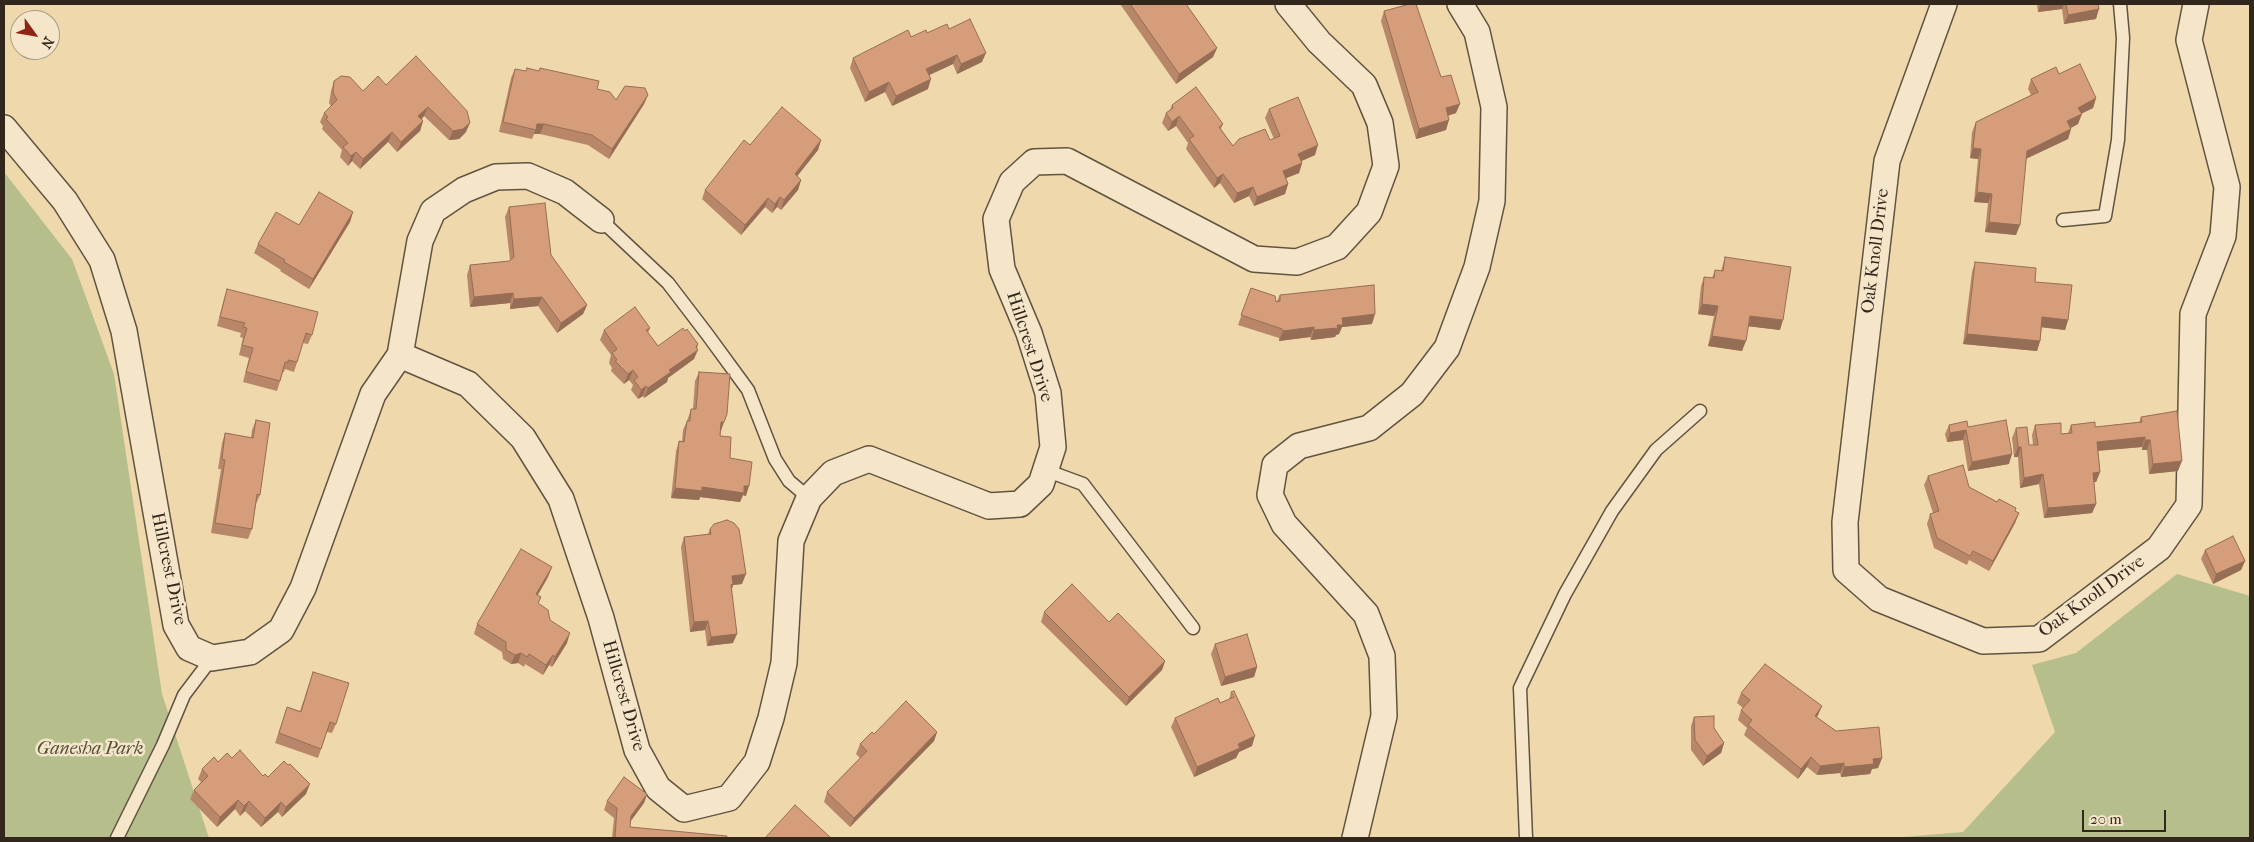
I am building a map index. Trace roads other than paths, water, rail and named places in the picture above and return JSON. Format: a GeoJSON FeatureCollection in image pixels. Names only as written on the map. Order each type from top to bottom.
{"type":"FeatureCollection","features":[{"type":"Feature","properties":{"kind":"street","name":"Hillcrest Drive"},"geometry":{"type":"LineString","coordinates":[[400,355],[468,384],[523,438],[561,499],[595,600],[637,750],[658,788],[684,809],[729,798],[757,762],[771,718],[784,663],[791,541],[809,498],[833,473],[869,459],[988,506],[1020,504],[1040,484],[1053,447],[1048,392],[1029,333],[1002,268],[996,219],[1012,182],[1034,162],[1067,161],[1254,259],[1297,262],[1337,247],[1369,212],[1386,166],[1380,123],[1364,85],[1319,42],[1288,4]]}},
{"type":"Feature","properties":{"kind":"street"},"geometry":{"type":"LineString","coordinates":[[1355,838],[1384,716],[1382,656],[1366,614],[1284,524],[1270,495],[1275,466],[1299,446],[1368,428],[1412,394],[1447,348],[1477,266],[1492,201],[1494,107],[1477,32],[1460,4]]}},
{"type":"Feature","properties":{"kind":"street","name":"Oak Knoll Drive"},"geometry":{"type":"LineString","coordinates":[[1944,4],[1887,161],[1845,522],[1846,570],[1879,599],[1983,641],[2039,639],[2159,548],[2189,504],[2192,314],[2223,236],[2227,187],[2189,40],[2196,4]]}},
{"type":"Feature","properties":{"kind":"street","name":"Hillcrest Drive"},"geometry":{"type":"LineString","coordinates":[[4,128],[64,201],[102,260],[124,331],[176,625],[190,648],[212,658]]}},
{"type":"Feature","properties":{"kind":"street"},"geometry":{"type":"LineString","coordinates":[[212,658],[250,652],[281,630],[303,588],[373,394],[400,355],[420,241],[433,211],[464,190],[496,177],[528,176],[566,192],[601,220]]}},
{"type":"Feature","properties":{"kind":"lane"},"geometry":{"type":"LineString","coordinates":[[2063,220],[2105,216],[2118,140],[2123,38],[2120,4]]}},
{"type":"Feature","properties":{"kind":"lane"},"geometry":{"type":"LineString","coordinates":[[601,220],[668,283],[748,390],[775,459],[789,481],[809,498]]}},
{"type":"Feature","properties":{"kind":"lane"},"geometry":{"type":"LineString","coordinates":[[1526,838],[1520,688],[1565,594],[1612,511],[1656,450],[1700,411]]}},
{"type":"Feature","properties":{"kind":"lane"},"geometry":{"type":"LineString","coordinates":[[1045,470],[1083,484],[1192,628]]}},
{"type":"Feature","properties":{"kind":"lane"},"geometry":{"type":"LineString","coordinates":[[116,838],[163,745],[184,695],[212,658]]}},
{"type":"Feature","properties":{"kind":"park label","name":"Ganesha Park"},"geometry":{"type":"Point","coordinates":[90,750]}}]}
